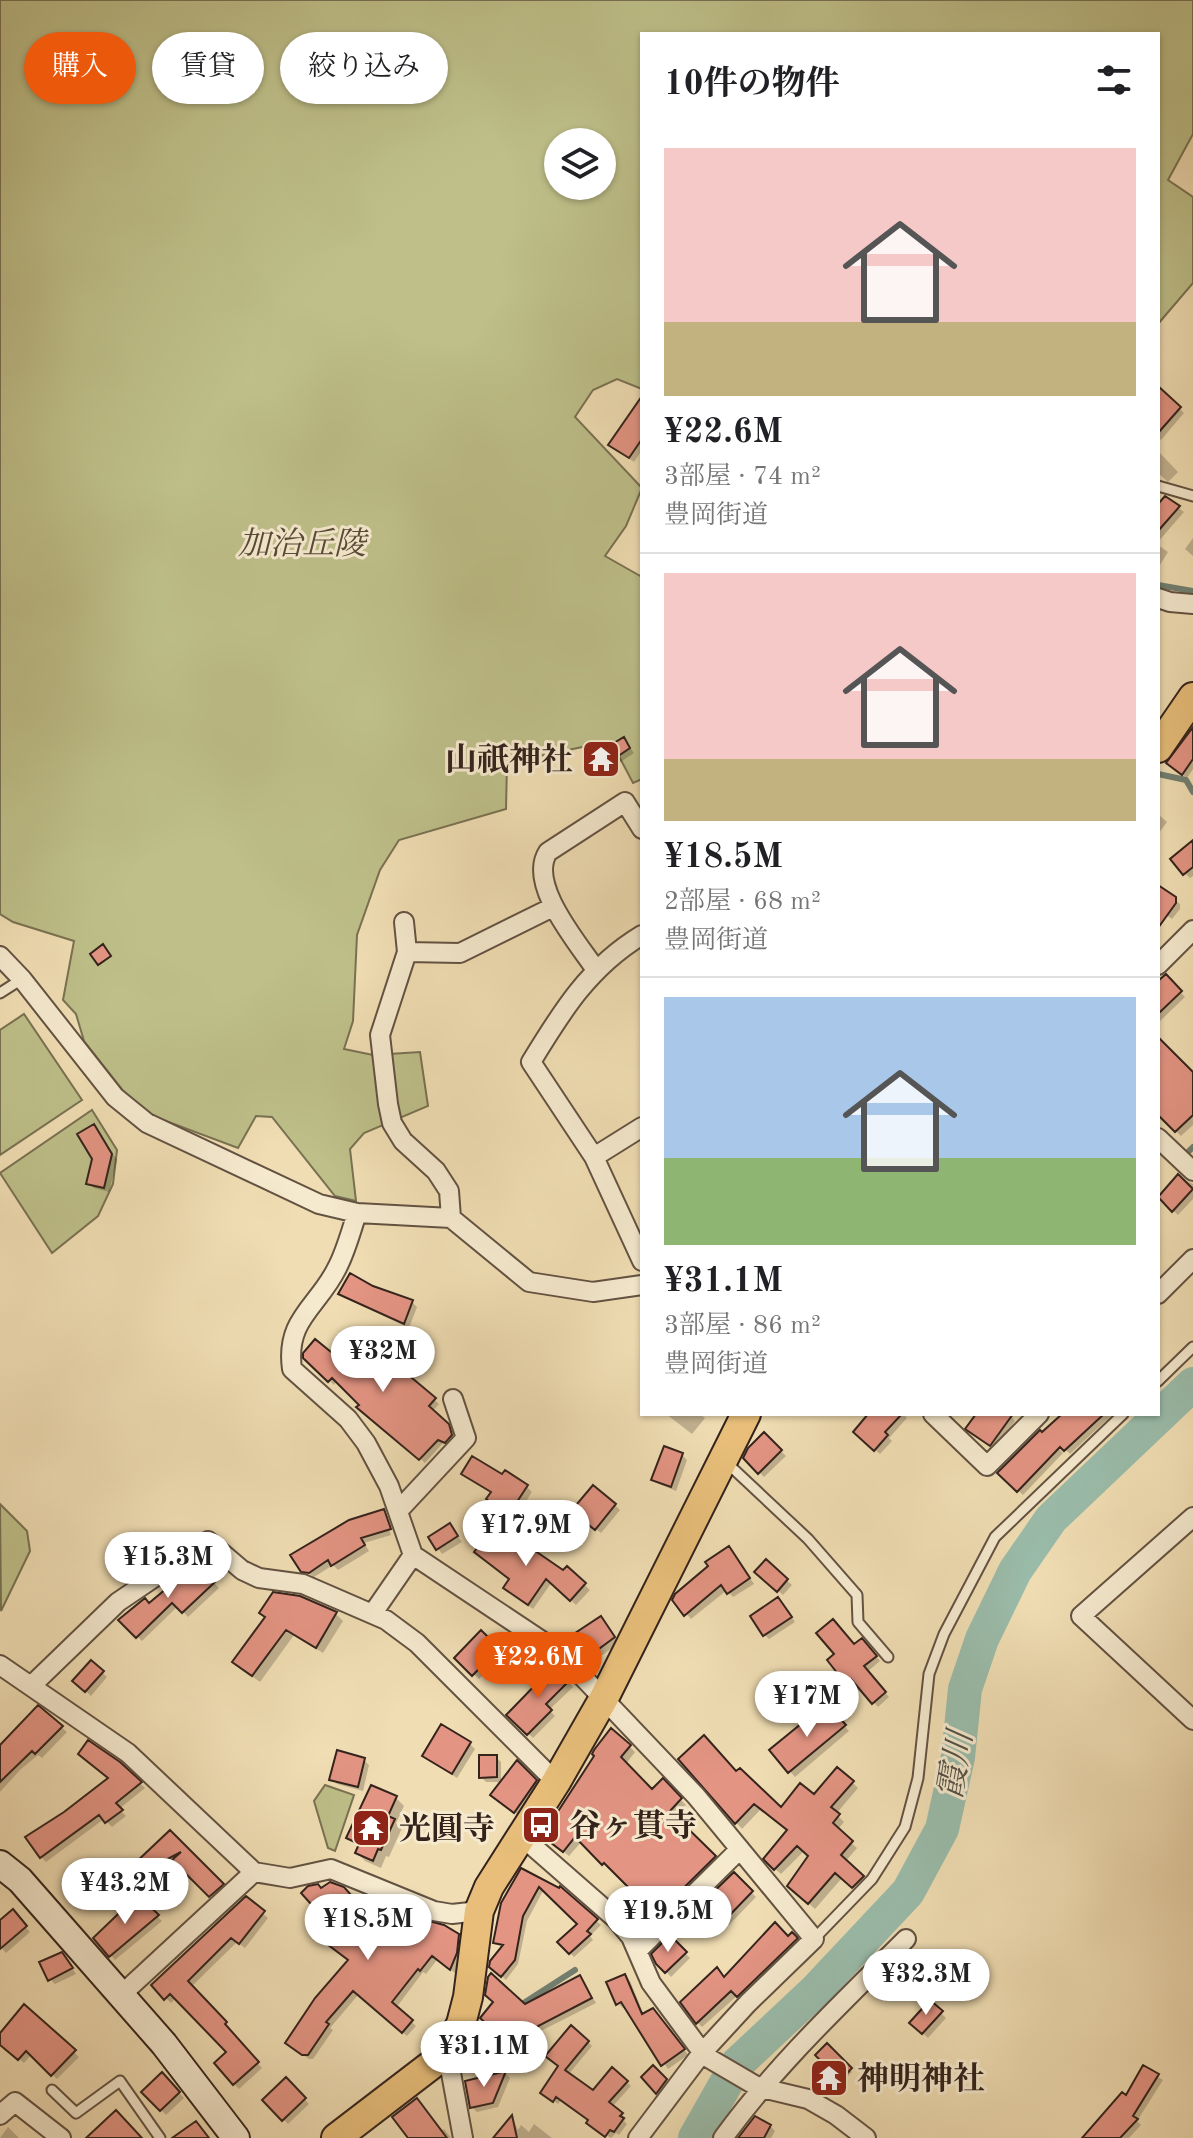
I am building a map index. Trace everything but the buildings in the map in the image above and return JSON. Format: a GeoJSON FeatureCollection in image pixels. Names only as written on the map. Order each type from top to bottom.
{"type":"FeatureCollection","features":[{"type":"Feature","properties":{"kind":"main road"},"geometry":{"type":"LineString","coordinates":[[1160,745],[1193,697]]}},
{"type":"Feature","properties":{"kind":"main road"},"geometry":{"type":"LineString","coordinates":[[336,2138],[443,2056],[461,2024],[468,1997],[479,1911],[489,1887],[556,1782],[604,1698],[745,1416]]}},
{"type":"Feature","properties":{"kind":"street"},"geometry":{"type":"LineString","coordinates":[[1160,599],[1193,604]]}},
{"type":"Feature","properties":{"kind":"street"},"geometry":{"type":"LineString","coordinates":[[596,970],[553,907],[541,871],[542,861],[548,852],[625,802],[640,826]]}},
{"type":"Feature","properties":{"kind":"street"},"geometry":{"type":"LineString","coordinates":[[407,952],[460,953],[553,907]]}},
{"type":"Feature","properties":{"kind":"street"},"geometry":{"type":"LineString","coordinates":[[404,922],[407,952],[380,1035],[388,1104],[392,1123],[403,1141],[436,1171],[449,1191],[451,1218]]}},
{"type":"Feature","properties":{"kind":"street"},"geometry":{"type":"LineString","coordinates":[[1160,963],[1193,930]]}},
{"type":"Feature","properties":{"kind":"street"},"geometry":{"type":"LineString","coordinates":[[640,936],[596,970],[570,999],[531,1062],[594,1157],[640,1257]]}},
{"type":"Feature","properties":{"kind":"street"},"geometry":{"type":"LineString","coordinates":[[0,956],[22,979],[115,1097],[147,1123],[319,1204],[357,1213],[451,1218],[529,1282],[593,1292],[640,1285]]}},
{"type":"Feature","properties":{"kind":"street"},"geometry":{"type":"LineString","coordinates":[[594,1157],[640,1128]]}},
{"type":"Feature","properties":{"kind":"street"},"geometry":{"type":"LineString","coordinates":[[1160,1140],[1193,1171]]}},
{"type":"Feature","properties":{"kind":"street"},"geometry":{"type":"LineString","coordinates":[[357,1213],[337,1268],[292,1333],[289,1350],[292,1369],[348,1419],[366,1443],[389,1486],[413,1555],[560,1653],[696,1796],[814,1939],[748,2003],[638,2138]]}},
{"type":"Feature","properties":{"kind":"street"},"geometry":{"type":"LineString","coordinates":[[1160,1292],[1193,1259]]}},
{"type":"Feature","properties":{"kind":"street"},"geometry":{"type":"LineString","coordinates":[[398,1511],[466,1438],[453,1399]]}},
{"type":"Feature","properties":{"kind":"street"},"geometry":{"type":"LineString","coordinates":[[935,1416],[987,1466],[1037,1416]]}},
{"type":"Feature","properties":{"kind":"street"},"geometry":{"type":"LineString","coordinates":[[1193,1517],[1081,1616],[1193,1720]]}},
{"type":"Feature","properties":{"kind":"street"},"geometry":{"type":"LineString","coordinates":[[31,1686],[118,1602],[208,1541],[242,1570],[259,1578],[303,1584],[386,1620],[417,1643],[556,1782]]}},
{"type":"Feature","properties":{"kind":"street"},"geometry":{"type":"LineString","coordinates":[[373,1613],[413,1555]]}},
{"type":"Feature","properties":{"kind":"street"},"geometry":{"type":"LineString","coordinates":[[0,1665],[128,1753],[254,1872],[290,1878],[331,1869],[434,1911],[452,1914],[479,1911]]}},
{"type":"Feature","properties":{"kind":"street"},"geometry":{"type":"LineString","coordinates":[[520,1835],[616,1919],[631,1937],[651,1983],[704,2055],[760,2088],[808,2099],[866,2138]]}},
{"type":"Feature","properties":{"kind":"street"},"geometry":{"type":"LineString","coordinates":[[637,1951],[740,1849]]}},
{"type":"Feature","properties":{"kind":"street"},"geometry":{"type":"LineString","coordinates":[[0,1864],[20,1880],[164,2044],[236,2138]]}},
{"type":"Feature","properties":{"kind":"street"},"geometry":{"type":"LineString","coordinates":[[121,1995],[254,1872]]}},
{"type":"Feature","properties":{"kind":"street"},"geometry":{"type":"LineString","coordinates":[[723,2138],[760,2088],[906,1939]]}},
{"type":"Feature","properties":{"kind":"street"},"geometry":{"type":"LineString","coordinates":[[443,2056],[451,2073],[463,2138]]}},
{"type":"Feature","properties":{"kind":"street"},"geometry":{"type":"LineString","coordinates":[[0,2115],[15,2102],[61,2138]]}},
{"type":"Feature","properties":{"kind":"lane"},"geometry":{"type":"LineString","coordinates":[[1160,487],[1193,496]]}},
{"type":"Feature","properties":{"kind":"lane"},"geometry":{"type":"LineString","coordinates":[[0,993],[22,979]]}},
{"type":"Feature","properties":{"kind":"lane"},"geometry":{"type":"LineString","coordinates":[[1160,1379],[1193,1347]]}},
{"type":"Feature","properties":{"kind":"lane"},"geometry":{"type":"LineString","coordinates":[[814,1939],[872,1879],[905,1827],[918,1778],[929,1674],[944,1634],[995,1537],[1121,1416]]}},
{"type":"Feature","properties":{"kind":"lane"},"geometry":{"type":"LineString","coordinates":[[723,1459],[808,1539],[857,1595],[858,1622],[888,1657]]}},
{"type":"Feature","properties":{"kind":"lane"},"geometry":{"type":"LineString","coordinates":[[52,2090],[76,2113],[120,2081],[160,2138]]}},
{"type":"Feature","properties":{"kind":"green space","name":"加治丘陵"},"geometry":{"type":"Polygon","coordinates":[[[0,0],[1193,0],[1193,134],[1168,180],[1193,197],[1193,283],[1160,322],[1160,32],[640,32],[640,388],[617,379],[593,390],[575,417],[640,486],[626,526],[605,556],[640,576],[640,780],[633,783],[611,741],[507,763],[506,809],[399,840],[380,870],[357,935],[353,1021],[344,1049],[373,1055],[420,1052],[428,1106],[364,1133],[350,1149],[356,1201],[335,1196],[272,1117],[256,1116],[238,1148],[139,1111],[84,1041],[76,1014],[63,1000],[74,941],[13,922],[0,914],[0,0]]]}},
{"type":"Feature","properties":{"kind":"green space"},"geometry":{"type":"Polygon","coordinates":[[[24,1014],[82,1100],[0,1155],[0,1030],[24,1014]]]}},
{"type":"Feature","properties":{"kind":"green space"},"geometry":{"type":"Polygon","coordinates":[[[92,1110],[117,1150],[113,1184],[98,1216],[52,1253],[0,1173],[92,1110]]]}},
{"type":"Feature","properties":{"kind":"green space"},"geometry":{"type":"Polygon","coordinates":[[[0,1504],[27,1531],[30,1551],[1,1611],[0,1504]]]}},
{"type":"Feature","properties":{"kind":"green space"},"geometry":{"type":"Polygon","coordinates":[[[325,1785],[354,1795],[335,1851],[328,1848],[314,1801],[325,1785]]]}},
{"type":"Feature","properties":{"kind":"waterway"},"geometry":{"type":"LineString","coordinates":[[1160,585],[1193,591]]}},
{"type":"Feature","properties":{"kind":"waterway"},"geometry":{"type":"LineString","coordinates":[[1160,774],[1186,780],[1193,792]]}},
{"type":"Feature","properties":{"kind":"waterway"},"geometry":{"type":"LineString","coordinates":[[1183,1157],[1193,1147]]}},
{"type":"Feature","properties":{"kind":"waterway","name":"霞川"},"geometry":{"type":"LineString","coordinates":[[1160,1415],[1193,1384]]}},
{"type":"Feature","properties":{"kind":"waterway","name":"霞川"},"geometry":{"type":"LineString","coordinates":[[695,2138],[737,2064],[816,1990],[908,1892],[942,1829],[958,1757],[965,1689],[982,1639],[1015,1571],[1051,1519],[1159,1416]]}},
{"type":"Feature","properties":{"kind":"waterway"},"geometry":{"type":"LineString","coordinates":[[519,2006],[575,1970]]}},
{"type":"Feature","properties":{"kind":"waterway"},"geometry":{"type":"LineString","coordinates":[[478,2037],[498,2023]]}},
{"type":"Feature","properties":{"kind":"place","name":"山祇神社"},"geometry":{"type":"Point","coordinates":[601,759]}},
{"type":"Feature","properties":{"kind":"place","name":"谷ヶ貫寺"},"geometry":{"type":"Point","coordinates":[541,1825]}},
{"type":"Feature","properties":{"kind":"place","name":"光圓寺"},"geometry":{"type":"Point","coordinates":[371,1828]}},
{"type":"Feature","properties":{"kind":"place","name":"神明神社"},"geometry":{"type":"Point","coordinates":[829,2078]}}]}
